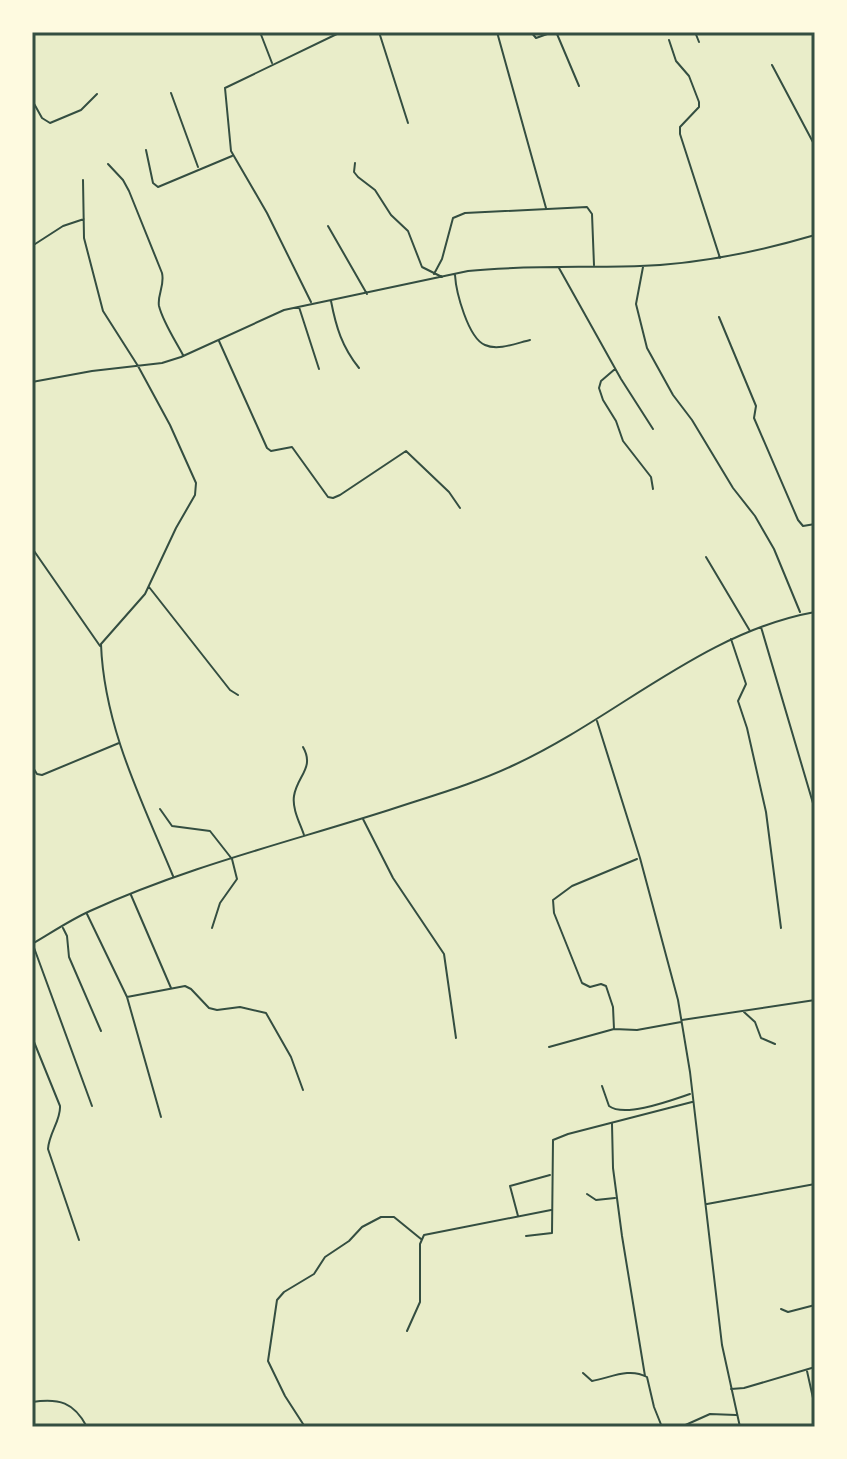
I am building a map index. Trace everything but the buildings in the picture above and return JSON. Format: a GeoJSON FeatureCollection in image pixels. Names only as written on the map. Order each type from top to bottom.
{"type":"FeatureCollection","features":[{"type":"Feature","properties":{"kind":"street"},"geometry":{"type":"LineString","coordinates":[[260,32],[272,64]]}},
{"type":"Feature","properties":{"kind":"street"},"geometry":{"type":"LineString","coordinates":[[312,303],[234,155],[230,144],[226,87],[341,32]]}},
{"type":"Feature","properties":{"kind":"street"},"geometry":{"type":"LineString","coordinates":[[379,32],[408,123]]}},
{"type":"Feature","properties":{"kind":"street"},"geometry":{"type":"LineString","coordinates":[[497,32],[546,209]]}},
{"type":"Feature","properties":{"kind":"street"},"geometry":{"type":"LineString","coordinates":[[531,32],[536,38],[557,34],[579,86]]}},
{"type":"Feature","properties":{"kind":"street"},"geometry":{"type":"LineString","coordinates":[[695,32],[699,42]]}},
{"type":"Feature","properties":{"kind":"street"},"geometry":{"type":"LineString","coordinates":[[669,40],[676,61],[689,76],[699,102],[699,107],[680,127],[680,134],[721,259]]}},
{"type":"Feature","properties":{"kind":"street"},"geometry":{"type":"LineString","coordinates":[[772,65],[815,146]]}},
{"type":"Feature","properties":{"kind":"street"},"geometry":{"type":"LineString","coordinates":[[171,93],[199,168]]}},
{"type":"Feature","properties":{"kind":"street"},"geometry":{"type":"LineString","coordinates":[[32,100],[42,118],[50,123],[81,110],[97,94]]}},
{"type":"Feature","properties":{"kind":"street"},"geometry":{"type":"LineString","coordinates":[[146,150],[153,183],[158,187],[234,155]]}},
{"type":"Feature","properties":{"kind":"street"},"geometry":{"type":"LineString","coordinates":[[355,163],[354,172],[375,190],[391,215],[408,231],[418,261],[442,277]]}},
{"type":"Feature","properties":{"kind":"street"},"geometry":{"type":"LineString","coordinates":[[108,164],[129,191],[162,273],[164,283],[159,307],[183,356]]}},
{"type":"Feature","properties":{"kind":"street"},"geometry":{"type":"LineString","coordinates":[[83,180],[85,249],[103,311],[138,366],[193,470],[196,483],[195,495],[145,594],[103,640],[101,647],[107,693],[119,743],[174,877]]}},
{"type":"Feature","properties":{"kind":"street"},"geometry":{"type":"LineString","coordinates":[[434,274],[456,215],[581,207],[591,209],[594,267]]}},
{"type":"Feature","properties":{"kind":"street"},"geometry":{"type":"LineString","coordinates":[[32,246],[63,226],[84,219]]}},
{"type":"Feature","properties":{"kind":"street"},"geometry":{"type":"LineString","coordinates":[[328,226],[367,294]]}},
{"type":"Feature","properties":{"kind":"street"},"geometry":{"type":"LineString","coordinates":[[32,382],[183,356],[265,317],[299,306],[455,274],[496,268],[643,266],[721,259],[815,235]]}},
{"type":"Feature","properties":{"kind":"street"},"geometry":{"type":"LineString","coordinates":[[643,266],[636,304],[647,348],[673,395],[733,488],[755,516],[774,549],[801,614]]}},
{"type":"Feature","properties":{"kind":"street"},"geometry":{"type":"LineString","coordinates":[[558,267],[615,369],[653,429]]}},
{"type":"Feature","properties":{"kind":"street"},"geometry":{"type":"LineString","coordinates":[[455,274],[467,320],[480,342],[491,347],[530,340]]}},
{"type":"Feature","properties":{"kind":"street"},"geometry":{"type":"LineString","coordinates":[[331,300],[346,352],[359,368]]}},
{"type":"Feature","properties":{"kind":"street"},"geometry":{"type":"LineString","coordinates":[[299,306],[319,369]]}},
{"type":"Feature","properties":{"kind":"street"},"geometry":{"type":"LineString","coordinates":[[719,317],[756,406],[754,418],[800,524],[806,527],[815,524]]}},
{"type":"Feature","properties":{"kind":"street"},"geometry":{"type":"LineString","coordinates":[[219,340],[267,448],[271,451],[292,447],[330,498],[340,495],[406,451],[449,492],[460,508]]}},
{"type":"Feature","properties":{"kind":"street"},"geometry":{"type":"LineString","coordinates":[[615,369],[601,381],[600,394],[616,421],[623,441],[651,477],[653,489]]}},
{"type":"Feature","properties":{"kind":"street"},"geometry":{"type":"LineString","coordinates":[[32,548],[101,647]]}},
{"type":"Feature","properties":{"kind":"street"},"geometry":{"type":"LineString","coordinates":[[706,557],[750,631]]}},
{"type":"Feature","properties":{"kind":"street"},"geometry":{"type":"LineString","coordinates":[[148,586],[230,690],[238,695]]}},
{"type":"Feature","properties":{"kind":"street"},"geometry":{"type":"LineString","coordinates":[[92,1106],[32,944],[87,912],[174,877],[456,788],[514,765],[597,720],[731,639],[815,612]]}},
{"type":"Feature","properties":{"kind":"street"},"geometry":{"type":"LineString","coordinates":[[761,627],[815,810]]}},
{"type":"Feature","properties":{"kind":"street"},"geometry":{"type":"LineString","coordinates":[[731,639],[746,684],[738,701],[766,812],[781,928]]}},
{"type":"Feature","properties":{"kind":"street"},"geometry":{"type":"LineString","coordinates":[[597,720],[640,858],[682,1021],[717,1309],[730,1389],[740,1427]]}},
{"type":"Feature","properties":{"kind":"street"},"geometry":{"type":"LineString","coordinates":[[32,766],[37,774],[42,775],[119,743]]}},
{"type":"Feature","properties":{"kind":"street"},"geometry":{"type":"LineString","coordinates":[[303,747],[308,754],[308,768],[298,783],[294,800],[305,836]]}},
{"type":"Feature","properties":{"kind":"street"},"geometry":{"type":"LineString","coordinates":[[160,809],[172,826],[210,831],[232,859],[237,879],[220,903],[212,928]]}},
{"type":"Feature","properties":{"kind":"street"},"geometry":{"type":"LineString","coordinates":[[363,818],[393,878],[444,954],[456,1038]]}},
{"type":"Feature","properties":{"kind":"street"},"geometry":{"type":"LineString","coordinates":[[614,1029],[611,994],[601,984],[590,987],[582,983],[554,913],[553,900],[572,886],[640,858]]}},
{"type":"Feature","properties":{"kind":"street"},"geometry":{"type":"LineString","coordinates":[[131,894],[171,988]]}},
{"type":"Feature","properties":{"kind":"street"},"geometry":{"type":"LineString","coordinates":[[87,912],[127,997],[161,1117]]}},
{"type":"Feature","properties":{"kind":"street"},"geometry":{"type":"LineString","coordinates":[[62,926],[72,964],[101,1031]]}},
{"type":"Feature","properties":{"kind":"street"},"geometry":{"type":"LineString","coordinates":[[127,997],[185,986],[204,1004],[217,1010],[240,1007],[266,1013],[291,1057],[303,1090]]}},
{"type":"Feature","properties":{"kind":"street"},"geometry":{"type":"LineString","coordinates":[[549,1047],[614,1029],[643,1029],[815,1000]]}},
{"type":"Feature","properties":{"kind":"street"},"geometry":{"type":"LineString","coordinates":[[743,1011],[755,1022],[761,1038],[775,1044]]}},
{"type":"Feature","properties":{"kind":"street"},"geometry":{"type":"LineString","coordinates":[[32,1037],[60,1106],[48,1149],[79,1240]]}},
{"type":"Feature","properties":{"kind":"street"},"geometry":{"type":"LineString","coordinates":[[602,1086],[609,1106],[616,1111],[641,1108],[692,1093]]}},
{"type":"Feature","properties":{"kind":"street"},"geometry":{"type":"LineString","coordinates":[[526,1236],[552,1233],[551,1143],[554,1139],[693,1102]]}},
{"type":"Feature","properties":{"kind":"street"},"geometry":{"type":"LineString","coordinates":[[612,1122],[617,1198],[645,1376],[662,1427]]}},
{"type":"Feature","properties":{"kind":"street"},"geometry":{"type":"LineString","coordinates":[[518,1216],[510,1186],[551,1175]]}},
{"type":"Feature","properties":{"kind":"street"},"geometry":{"type":"LineString","coordinates":[[706,1204],[815,1184]]}},
{"type":"Feature","properties":{"kind":"street"},"geometry":{"type":"LineString","coordinates":[[587,1194],[596,1200],[617,1198]]}},
{"type":"Feature","properties":{"kind":"street"},"geometry":{"type":"LineString","coordinates":[[421,1239],[434,1232],[552,1209]]}},
{"type":"Feature","properties":{"kind":"street"},"geometry":{"type":"LineString","coordinates":[[305,1427],[268,1361],[274,1309],[280,1296],[314,1274],[325,1257],[375,1219],[394,1217],[421,1239]]}},
{"type":"Feature","properties":{"kind":"street"},"geometry":{"type":"LineString","coordinates":[[407,1331],[420,1302],[421,1239]]}},
{"type":"Feature","properties":{"kind":"street"},"geometry":{"type":"LineString","coordinates":[[781,1309],[788,1312],[815,1305]]}},
{"type":"Feature","properties":{"kind":"street"},"geometry":{"type":"LineString","coordinates":[[730,1389],[744,1388],[815,1367]]}},
{"type":"Feature","properties":{"kind":"street"},"geometry":{"type":"LineString","coordinates":[[807,1370],[815,1407]]}},
{"type":"Feature","properties":{"kind":"street"},"geometry":{"type":"LineString","coordinates":[[583,1373],[592,1381],[626,1373],[645,1376]]}},
{"type":"Feature","properties":{"kind":"street"},"geometry":{"type":"LineString","coordinates":[[32,1402],[63,1402],[80,1412],[87,1427]]}},
{"type":"Feature","properties":{"kind":"street"},"geometry":{"type":"LineString","coordinates":[[681,1427],[710,1414],[737,1415]]}}]}
